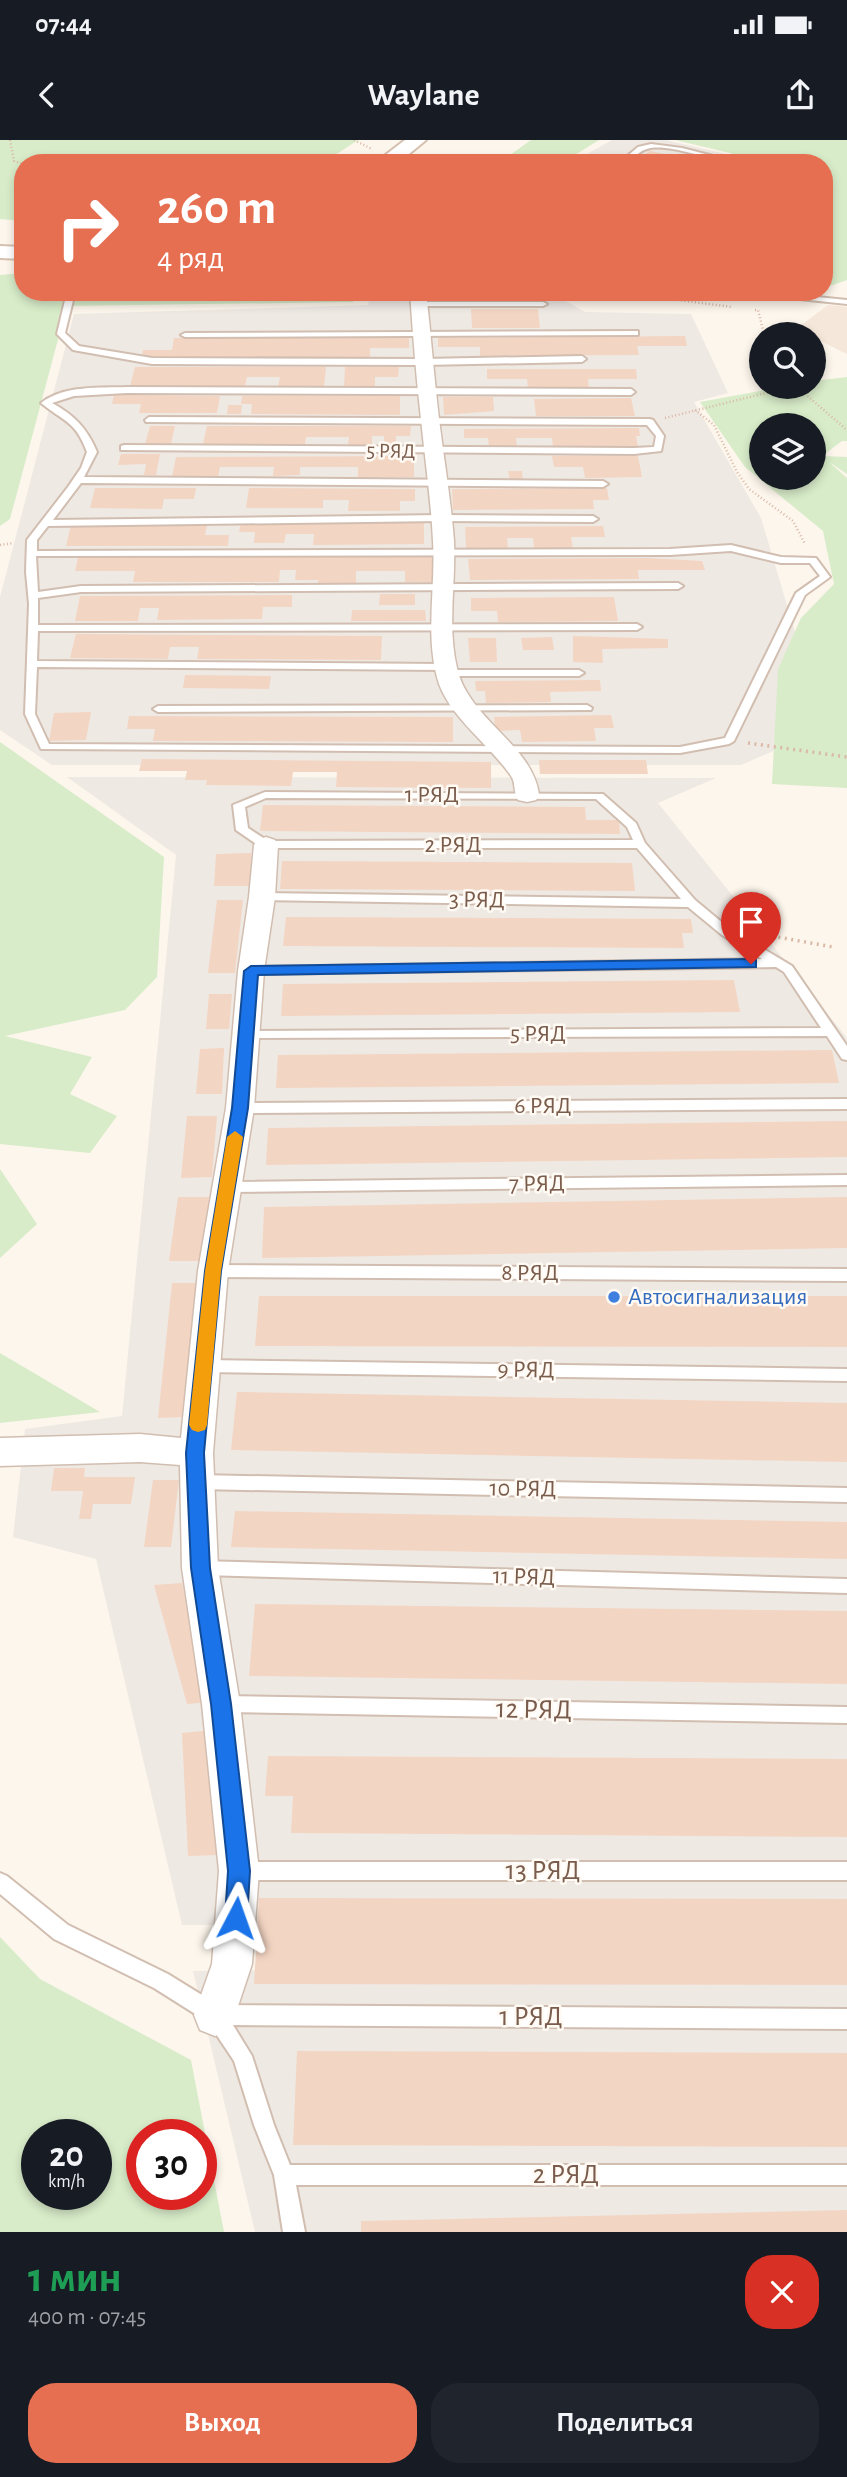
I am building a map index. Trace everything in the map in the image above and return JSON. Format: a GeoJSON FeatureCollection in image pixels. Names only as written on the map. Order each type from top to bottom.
{"type":"FeatureCollection","features":[{"type":"Feature","properties":{"kind":"street"},"geometry":{"type":"LineString","coordinates":[[398,154],[417,140]]}},
{"type":"Feature","properties":{"kind":"street"},"geometry":{"type":"LineString","coordinates":[[419,301],[430,421],[440,484],[444,551],[442,628],[446,670],[452,688],[465,708],[525,777],[527,795]]}},
{"type":"Feature","properties":{"kind":"street"},"geometry":{"type":"LineString","coordinates":[[215,2015],[232,1964],[239,1871],[221,1704],[200,1568],[197,1468],[213,1271],[240,1108],[251,971],[262,897],[266,845]]}},
{"type":"Feature","properties":{"kind":"street"},"geometry":{"type":"LineString","coordinates":[[0,1452],[140,1448],[197,1468]]}},
{"type":"Feature","properties":{"kind":"lane"},"geometry":{"type":"LineString","coordinates":[[634,154],[638,150],[652,146],[694,154]]}},
{"type":"Feature","properties":{"kind":"lane"},"geometry":{"type":"LineString","coordinates":[[69,301],[61,334],[76,348],[152,361],[424,362],[582,359]]}},
{"type":"Feature","properties":{"kind":"lane"},"geometry":{"type":"LineString","coordinates":[[481,301],[543,304]]}},
{"type":"Feature","properties":{"kind":"lane"},"geometry":{"type":"LineString","coordinates":[[185,335],[635,332]]}},
{"type":"Feature","properties":{"kind":"lane"},"geometry":{"type":"LineString","coordinates":[[32,554],[670,552],[731,548],[781,560],[813,560],[825,576],[801,593],[729,741],[680,750],[120,749],[96,746],[79,749],[45,747],[30,714],[34,628],[34,596],[30,572],[32,540],[78,480],[92,452],[83,429],[64,413],[45,403],[57,396],[127,390],[631,392]]}},
{"type":"Feature","properties":{"kind":"lane"},"geometry":{"type":"LineString","coordinates":[[149,420],[650,422]]}},
{"type":"Feature","properties":{"kind":"lane","name":"5 РЯД"},"geometry":{"type":"LineString","coordinates":[[124,448],[435,452],[658,449],[660,436],[650,422]]}},
{"type":"Feature","properties":{"kind":"lane"},"geometry":{"type":"LineString","coordinates":[[78,480],[603,484]]}},
{"type":"Feature","properties":{"kind":"lane"},"geometry":{"type":"LineString","coordinates":[[44,523],[442,518],[593,519]]}},
{"type":"Feature","properties":{"kind":"lane"},"geometry":{"type":"LineString","coordinates":[[34,596],[81,590],[678,586]]}},
{"type":"Feature","properties":{"kind":"lane"},"geometry":{"type":"LineString","coordinates":[[34,628],[637,627]]}},
{"type":"Feature","properties":{"kind":"lane"},"geometry":{"type":"LineString","coordinates":[[33,664],[579,673]]}},
{"type":"Feature","properties":{"kind":"lane"},"geometry":{"type":"LineString","coordinates":[[158,709],[586,708]]}},
{"type":"Feature","properties":{"kind":"lane","name":"1 РЯД"},"geometry":{"type":"LineString","coordinates":[[266,845],[242,830],[239,805],[265,796],[527,795],[599,796],[632,825],[640,845]]}},
{"type":"Feature","properties":{"kind":"lane","name":"2 РЯД"},"geometry":{"type":"LineString","coordinates":[[266,845],[640,845]]}},
{"type":"Feature","properties":{"kind":"lane"},"geometry":{"type":"LineString","coordinates":[[640,845],[691,903],[726,932],[788,969],[847,1056]]}},
{"type":"Feature","properties":{"kind":"lane","name":"3 РЯД"},"geometry":{"type":"LineString","coordinates":[[262,897],[691,903]]}},
{"type":"Feature","properties":{"kind":"lane"},"geometry":{"type":"LineString","coordinates":[[251,971],[779,963]]}},
{"type":"Feature","properties":{"kind":"lane","name":"5 РЯД"},"geometry":{"type":"LineString","coordinates":[[246,1035],[830,1032]]}},
{"type":"Feature","properties":{"kind":"lane","name":"6 РЯД"},"geometry":{"type":"LineString","coordinates":[[240,1108],[847,1104]]}},
{"type":"Feature","properties":{"kind":"lane","name":"7 РЯД"},"geometry":{"type":"LineString","coordinates":[[226,1187],[847,1180]]}},
{"type":"Feature","properties":{"kind":"lane","name":"8 РЯД"},"geometry":{"type":"LineString","coordinates":[[213,1271],[847,1275]]}},
{"type":"Feature","properties":{"kind":"lane","name":"9 РЯД"},"geometry":{"type":"LineString","coordinates":[[205,1366],[847,1375]]}},
{"type":"Feature","properties":{"kind":"lane","name":"10 РЯД"},"geometry":{"type":"LineString","coordinates":[[197,1468],[847,1495]]}},
{"type":"Feature","properties":{"kind":"lane","name":"11 РЯД"},"geometry":{"type":"LineString","coordinates":[[200,1568],[847,1586]]}},
{"type":"Feature","properties":{"kind":"lane","name":"12 РЯД"},"geometry":{"type":"LineString","coordinates":[[221,1704],[847,1715]]}},
{"type":"Feature","properties":{"kind":"lane","name":"13 РЯД"},"geometry":{"type":"LineString","coordinates":[[239,1871],[847,1871]]}},
{"type":"Feature","properties":{"kind":"lane"},"geometry":{"type":"LineString","coordinates":[[0,1882],[61,1932],[161,1981],[215,2015],[242,2056],[284,2175],[294,2232]]}},
{"type":"Feature","properties":{"kind":"lane","name":"1 РЯД"},"geometry":{"type":"LineString","coordinates":[[215,2015],[847,2019]]}},
{"type":"Feature","properties":{"kind":"lane","name":"2 РЯД"},"geometry":{"type":"LineString","coordinates":[[284,2175],[847,2175]]}},
{"type":"Feature","properties":{"kind":"path"},"geometry":{"type":"LineString","coordinates":[[9,140],[14,161]]}},
{"type":"Feature","properties":{"kind":"path"},"geometry":{"type":"LineString","coordinates":[[686,301],[731,307]]}},
{"type":"Feature","properties":{"kind":"path"},"geometry":{"type":"LineString","coordinates":[[745,308],[758,310],[761,322]]}},
{"type":"Feature","properties":{"kind":"path"},"geometry":{"type":"LineString","coordinates":[[650,422],[749,397]]}},
{"type":"Feature","properties":{"kind":"path"},"geometry":{"type":"LineString","coordinates":[[811,399],[847,430]]}},
{"type":"Feature","properties":{"kind":"path"},"geometry":{"type":"LineString","coordinates":[[695,410],[714,425],[737,472],[750,489],[793,521],[813,560]]}},
{"type":"Feature","properties":{"kind":"path"},"geometry":{"type":"LineString","coordinates":[[729,741],[847,757]]}},
{"type":"Feature","properties":{"kind":"path"},"geometry":{"type":"LineString","coordinates":[[726,932],[783,937],[833,947]]}},
{"type":"Feature","properties":{"kind":"shaded area"},"geometry":{"type":"Polygon","coordinates":[[[612,140],[666,140],[726,154],[587,154],[612,140]]]}},
{"type":"Feature","properties":{"kind":"shaded area"},"geometry":{"type":"Polygon","coordinates":[[[369,301],[566,301],[585,312],[691,314],[728,393],[694,402],[761,518],[824,729],[741,765],[52,765],[0,730],[0,597],[74,314],[368,305],[369,301]]]}},
{"type":"Feature","properties":{"kind":"shaded area"},"geometry":{"type":"Polygon","coordinates":[[[828,305],[847,307],[847,354],[826,344],[826,322],[805,322],[828,305]]]}},
{"type":"Feature","properties":{"kind":"shaded area"},"geometry":{"type":"Polygon","coordinates":[[[67,777],[716,778],[658,803],[847,1038],[847,1925],[182,1925],[96,1559],[13,1537],[25,1429],[122,1416],[176,855],[67,777]]]}},
{"type":"Feature","properties":{"kind":"shaded area"},"geometry":{"type":"Polygon","coordinates":[[[847,1963],[847,2232],[255,2232],[193,1971],[847,1963]]]}},
{"type":"Feature","properties":{"kind":"green space"},"geometry":{"type":"Polygon","coordinates":[[[0,140],[358,140],[337,154],[14,154],[14,220],[0,219],[0,140]]]}},
{"type":"Feature","properties":{"kind":"green space"},"geometry":{"type":"Polygon","coordinates":[[[531,140],[599,140],[576,154],[512,154],[531,140]]]}},
{"type":"Feature","properties":{"kind":"green space"},"geometry":{"type":"Polygon","coordinates":[[[675,140],[847,140],[847,280],[833,285],[833,154],[730,153],[675,140]]]}},
{"type":"Feature","properties":{"kind":"green space"},"geometry":{"type":"Polygon","coordinates":[[[14,274],[14,301],[353,302],[67,306],[10,519],[0,526],[0,275],[14,274]]]}},
{"type":"Feature","properties":{"kind":"green space"},"geometry":{"type":"Polygon","coordinates":[[[847,377],[847,441],[842,441],[826,453],[826,413],[749,413],[749,470],[700,402],[749,393],[749,399],[826,399],[826,380],[847,377]]]}},
{"type":"Feature","properties":{"kind":"green space"},"geometry":{"type":"Polygon","coordinates":[[[826,456],[847,457],[847,474],[829,462],[847,478],[847,788],[772,784],[778,669],[801,618],[834,584],[823,531],[773,490],[826,490],[826,456]]]}},
{"type":"Feature","properties":{"kind":"green space"},"geometry":{"type":"Polygon","coordinates":[[[0,742],[164,857],[157,977],[125,1010],[5,1036],[92,1057],[70,1094],[117,1116],[90,1153],[0,1144],[0,742]]]}},
{"type":"Feature","properties":{"kind":"green space"},"geometry":{"type":"Polygon","coordinates":[[[0,1169],[37,1224],[0,1258],[0,1169]]]}},
{"type":"Feature","properties":{"kind":"green space"},"geometry":{"type":"Polygon","coordinates":[[[0,1353],[100,1412],[0,1423],[0,1353]]]}},
{"type":"Feature","properties":{"kind":"green space"},"geometry":{"type":"Polygon","coordinates":[[[0,1937],[40,1979],[191,2060],[202,2119],[126,2119],[126,2210],[217,2210],[217,2196],[224,2232],[0,2232],[0,1937]]]}},
{"type":"Feature","properties":{"kind":"building"},"geometry":{"type":"Polygon","coordinates":[[[471,309],[538,309],[540,328],[472,328],[471,309]]]}},
{"type":"Feature","properties":{"kind":"building"},"geometry":{"type":"Polygon","coordinates":[[[685,336],[687,346],[637,346],[639,355],[480,356],[480,347],[438,347],[438,338],[685,336]]]}},
{"type":"Feature","properties":{"kind":"building"},"geometry":{"type":"Polygon","coordinates":[[[174,338],[409,338],[409,348],[370,348],[370,357],[142,357],[143,350],[172,350],[174,338]]]}},
{"type":"Feature","properties":{"kind":"building"},"geometry":{"type":"Polygon","coordinates":[[[135,367],[326,367],[324,387],[278,387],[280,377],[247,377],[245,386],[130,386],[135,367]]]}},
{"type":"Feature","properties":{"kind":"building"},"geometry":{"type":"Polygon","coordinates":[[[345,367],[399,367],[398,377],[375,377],[375,386],[344,386],[345,367]]]}},
{"type":"Feature","properties":{"kind":"building"},"geometry":{"type":"Polygon","coordinates":[[[487,369],[636,369],[637,379],[588,379],[589,389],[528,389],[527,379],[487,379],[487,369]]]}},
{"type":"Feature","properties":{"kind":"building"},"geometry":{"type":"Polygon","coordinates":[[[114,395],[220,396],[217,413],[139,413],[141,404],[112,404],[114,395]]]}},
{"type":"Feature","properties":{"kind":"building"},"geometry":{"type":"Polygon","coordinates":[[[242,396],[400,396],[400,415],[251,414],[252,404],[241,404],[242,396]]]}},
{"type":"Feature","properties":{"kind":"building"},"geometry":{"type":"Polygon","coordinates":[[[443,397],[493,397],[494,411],[444,415],[443,397]]]}},
{"type":"Feature","properties":{"kind":"building"},"geometry":{"type":"Polygon","coordinates":[[[631,398],[635,416],[536,416],[534,399],[631,398]]]}},
{"type":"Feature","properties":{"kind":"building"},"geometry":{"type":"Polygon","coordinates":[[[228,405],[242,405],[241,414],[227,414],[228,405]]]}},
{"type":"Feature","properties":{"kind":"building"},"geometry":{"type":"Polygon","coordinates":[[[150,426],[175,426],[171,444],[145,444],[150,426]]]}},
{"type":"Feature","properties":{"kind":"building"},"geometry":{"type":"Polygon","coordinates":[[[207,426],[411,426],[410,436],[396,436],[396,445],[384,445],[384,436],[372,436],[372,445],[348,445],[349,437],[306,437],[305,444],[203,444],[207,426]]]}},
{"type":"Feature","properties":{"kind":"building"},"geometry":{"type":"Polygon","coordinates":[[[639,428],[640,436],[636,436],[638,447],[553,448],[552,438],[516,438],[517,448],[489,448],[488,438],[464,438],[464,429],[639,428]]]}},
{"type":"Feature","properties":{"kind":"building"},"geometry":{"type":"Polygon","coordinates":[[[121,454],[160,454],[156,475],[144,475],[146,464],[118,465],[121,454]]]}},
{"type":"Feature","properties":{"kind":"building"},"geometry":{"type":"Polygon","coordinates":[[[414,456],[414,477],[358,477],[358,467],[300,467],[300,475],[273,476],[274,467],[220,467],[218,477],[172,477],[176,457],[414,456]]]}},
{"type":"Feature","properties":{"kind":"building"},"geometry":{"type":"Polygon","coordinates":[[[552,456],[638,456],[642,477],[585,478],[583,467],[554,467],[552,456]]]}},
{"type":"Feature","properties":{"kind":"building"},"geometry":{"type":"Polygon","coordinates":[[[508,471],[522,471],[523,481],[510,481],[508,471]]]}},
{"type":"Feature","properties":{"kind":"building"},"geometry":{"type":"Polygon","coordinates":[[[95,488],[196,488],[194,499],[164,499],[162,509],[90,508],[95,488]]]}},
{"type":"Feature","properties":{"kind":"building"},"geometry":{"type":"Polygon","coordinates":[[[249,488],[415,489],[415,501],[400,501],[400,511],[348,511],[349,500],[323,500],[323,508],[246,508],[249,488]]]}},
{"type":"Feature","properties":{"kind":"building"},"geometry":{"type":"Polygon","coordinates":[[[607,488],[609,500],[593,500],[594,509],[453,510],[452,489],[607,488]]]}},
{"type":"Feature","properties":{"kind":"building"},"geometry":{"type":"Polygon","coordinates":[[[241,523],[424,523],[424,544],[313,545],[314,534],[286,534],[284,543],[254,543],[255,532],[239,532],[241,523]]]}},
{"type":"Feature","properties":{"kind":"building"},"geometry":{"type":"Polygon","coordinates":[[[71,525],[207,525],[205,535],[229,535],[228,546],[66,546],[71,525]]]}},
{"type":"Feature","properties":{"kind":"building"},"geometry":{"type":"Polygon","coordinates":[[[603,526],[605,537],[571,537],[573,548],[534,548],[533,538],[507,538],[508,548],[466,548],[465,527],[603,526]]]}},
{"type":"Feature","properties":{"kind":"building"},"geometry":{"type":"Polygon","coordinates":[[[433,556],[433,582],[405,582],[405,571],[356,571],[356,583],[318,583],[318,580],[295,580],[296,570],[280,570],[279,582],[133,582],[135,571],[75,571],[78,558],[433,556]]]}},
{"type":"Feature","properties":{"kind":"building"},"geometry":{"type":"Polygon","coordinates":[[[647,558],[702,561],[705,570],[638,570],[639,579],[470,580],[468,559],[647,558]]]}},
{"type":"Feature","properties":{"kind":"building"},"geometry":{"type":"Polygon","coordinates":[[[380,594],[415,594],[415,605],[379,605],[380,594]]]}},
{"type":"Feature","properties":{"kind":"building"},"geometry":{"type":"Polygon","coordinates":[[[292,595],[292,607],[263,607],[262,619],[157,620],[159,608],[140,608],[138,621],[75,621],[80,596],[292,595]]]}},
{"type":"Feature","properties":{"kind":"building"},"geometry":{"type":"Polygon","coordinates":[[[614,597],[618,621],[498,622],[497,611],[471,611],[471,598],[614,597]]]}},
{"type":"Feature","properties":{"kind":"building"},"geometry":{"type":"Polygon","coordinates":[[[352,610],[425,610],[426,621],[351,621],[352,610]]]}},
{"type":"Feature","properties":{"kind":"building"},"geometry":{"type":"Polygon","coordinates":[[[76,634],[382,636],[381,660],[197,659],[199,647],[170,647],[168,659],[70,658],[76,634]]]}},
{"type":"Feature","properties":{"kind":"building"},"geometry":{"type":"Polygon","coordinates":[[[573,636],[668,639],[668,648],[602,649],[603,663],[573,662],[573,636]]]}},
{"type":"Feature","properties":{"kind":"building"},"geometry":{"type":"Polygon","coordinates":[[[552,637],[554,650],[523,650],[521,638],[552,637]]]}},
{"type":"Feature","properties":{"kind":"building"},"geometry":{"type":"Polygon","coordinates":[[[468,638],[496,638],[497,662],[470,662],[468,638]]]}},
{"type":"Feature","properties":{"kind":"building"},"geometry":{"type":"Polygon","coordinates":[[[185,675],[271,676],[269,689],[183,688],[185,675]]]}},
{"type":"Feature","properties":{"kind":"building"},"geometry":{"type":"Polygon","coordinates":[[[600,680],[601,691],[550,692],[551,702],[486,703],[485,691],[476,691],[475,681],[600,680]]]}},
{"type":"Feature","properties":{"kind":"building"},"geometry":{"type":"Polygon","coordinates":[[[91,712],[86,740],[49,741],[54,713],[91,712]]]}},
{"type":"Feature","properties":{"kind":"building"},"geometry":{"type":"Polygon","coordinates":[[[611,715],[614,728],[594,728],[596,741],[522,742],[520,730],[496,731],[494,717],[611,715]]]}},
{"type":"Feature","properties":{"kind":"building"},"geometry":{"type":"Polygon","coordinates":[[[129,716],[453,717],[453,742],[153,741],[155,729],[127,729],[129,716]]]}},
{"type":"Feature","properties":{"kind":"building"},"geometry":{"type":"Polygon","coordinates":[[[142,759],[491,762],[491,788],[336,787],[337,772],[293,772],[291,786],[206,785],[207,780],[185,780],[187,771],[139,771],[142,759]]]}},
{"type":"Feature","properties":{"kind":"building"},"geometry":{"type":"Polygon","coordinates":[[[539,760],[646,760],[648,774],[540,774],[539,760]]]}},
{"type":"Feature","properties":{"kind":"building"},"geometry":{"type":"Polygon","coordinates":[[[263,805],[585,807],[586,820],[619,820],[620,834],[260,831],[263,805]]]}},
{"type":"Feature","properties":{"kind":"building"},"geometry":{"type":"Polygon","coordinates":[[[251,853],[250,886],[214,886],[216,854],[251,853]]]}},
{"type":"Feature","properties":{"kind":"building"},"geometry":{"type":"Polygon","coordinates":[[[282,861],[632,863],[635,891],[280,889],[282,861]]]}},
{"type":"Feature","properties":{"kind":"building"},"geometry":{"type":"Polygon","coordinates":[[[217,900],[243,900],[235,973],[208,973],[217,900]]]}},
{"type":"Feature","properties":{"kind":"building"},"geometry":{"type":"Polygon","coordinates":[[[286,917],[691,919],[693,933],[682,933],[684,948],[283,946],[286,917]]]}},
{"type":"Feature","properties":{"kind":"building"},"geometry":{"type":"Polygon","coordinates":[[[734,980],[740,1012],[281,1016],[283,984],[734,980]]]}},
{"type":"Feature","properties":{"kind":"building"},"geometry":{"type":"Polygon","coordinates":[[[209,994],[232,994],[229,1029],[206,1029],[209,994]]]}},
{"type":"Feature","properties":{"kind":"building"},"geometry":{"type":"Polygon","coordinates":[[[224,1048],[222,1094],[196,1094],[200,1049],[224,1048]]]}},
{"type":"Feature","properties":{"kind":"building"},"geometry":{"type":"Polygon","coordinates":[[[832,1050],[839,1083],[276,1088],[278,1055],[832,1050]]]}},
{"type":"Feature","properties":{"kind":"building"},"geometry":{"type":"Polygon","coordinates":[[[187,1116],[217,1116],[212,1177],[181,1178],[187,1116]]]}},
{"type":"Feature","properties":{"kind":"building"},"geometry":{"type":"Polygon","coordinates":[[[847,1121],[847,1157],[266,1165],[268,1128],[847,1121]]]}},
{"type":"Feature","properties":{"kind":"building"},"geometry":{"type":"Polygon","coordinates":[[[178,1197],[209,1197],[201,1261],[169,1261],[178,1197]]]}},
{"type":"Feature","properties":{"kind":"building"},"geometry":{"type":"Polygon","coordinates":[[[847,1197],[847,1248],[262,1258],[264,1207],[847,1197]]]}},
{"type":"Feature","properties":{"kind":"building"},"geometry":{"type":"Polygon","coordinates":[[[172,1283],[197,1283],[184,1417],[158,1418],[172,1283]]]}},
{"type":"Feature","properties":{"kind":"building"},"geometry":{"type":"Polygon","coordinates":[[[259,1296],[847,1296],[847,1347],[255,1346],[259,1296]]]}},
{"type":"Feature","properties":{"kind":"building"},"geometry":{"type":"Polygon","coordinates":[[[237,1392],[847,1403],[847,1462],[231,1450],[237,1392]]]}},
{"type":"Feature","properties":{"kind":"building"},"geometry":{"type":"Polygon","coordinates":[[[54,1468],[85,1468],[84,1477],[135,1477],[131,1504],[93,1504],[91,1519],[79,1519],[83,1491],[51,1491],[54,1468]]]}},
{"type":"Feature","properties":{"kind":"building"},"geometry":{"type":"Polygon","coordinates":[[[153,1480],[179,1480],[171,1547],[144,1547],[153,1480]]]}},
{"type":"Feature","properties":{"kind":"building"},"geometry":{"type":"Polygon","coordinates":[[[235,1511],[847,1522],[847,1559],[231,1547],[235,1511]]]}},
{"type":"Feature","properties":{"kind":"building"},"geometry":{"type":"Polygon","coordinates":[[[182,1583],[210,1702],[187,1704],[154,1585],[182,1583]]]}},
{"type":"Feature","properties":{"kind":"building"},"geometry":{"type":"Polygon","coordinates":[[[255,1604],[847,1611],[847,1684],[249,1676],[255,1604]]]}},
{"type":"Feature","properties":{"kind":"building"},"geometry":{"type":"Polygon","coordinates":[[[213,1730],[219,1855],[188,1856],[182,1733],[213,1730]]]}},
{"type":"Feature","properties":{"kind":"building"},"geometry":{"type":"Polygon","coordinates":[[[268,1756],[847,1759],[847,1837],[291,1833],[293,1796],[265,1796],[268,1756]]]}},
{"type":"Feature","properties":{"kind":"building"},"geometry":{"type":"Polygon","coordinates":[[[259,1898],[847,1899],[847,1985],[254,1984],[259,1898]]]}},
{"type":"Feature","properties":{"kind":"building"},"geometry":{"type":"Polygon","coordinates":[[[297,2051],[847,2053],[847,2147],[293,2145],[297,2051]]]}},
{"type":"Feature","properties":{"kind":"building"},"geometry":{"type":"Polygon","coordinates":[[[847,2210],[847,2232],[361,2232],[361,2221],[847,2210]]]}},
{"type":"Feature","properties":{"kind":"slow traffic"},"geometry":{"type":"LineString","coordinates":[[198,1425],[213,1271],[235,1137]]}},
{"type":"Feature","properties":{"kind":"place","name":"Автосигнализация"},"geometry":{"type":"Point","coordinates":[614,1297]}},
{"type":"Feature","properties":{"kind":"route"},"geometry":{"type":"LineString","coordinates":[[236,1918],[239,1871],[221,1704],[200,1568],[199,1482],[195,1453],[213,1271],[240,1108],[251,971],[751,964]]}}]}
